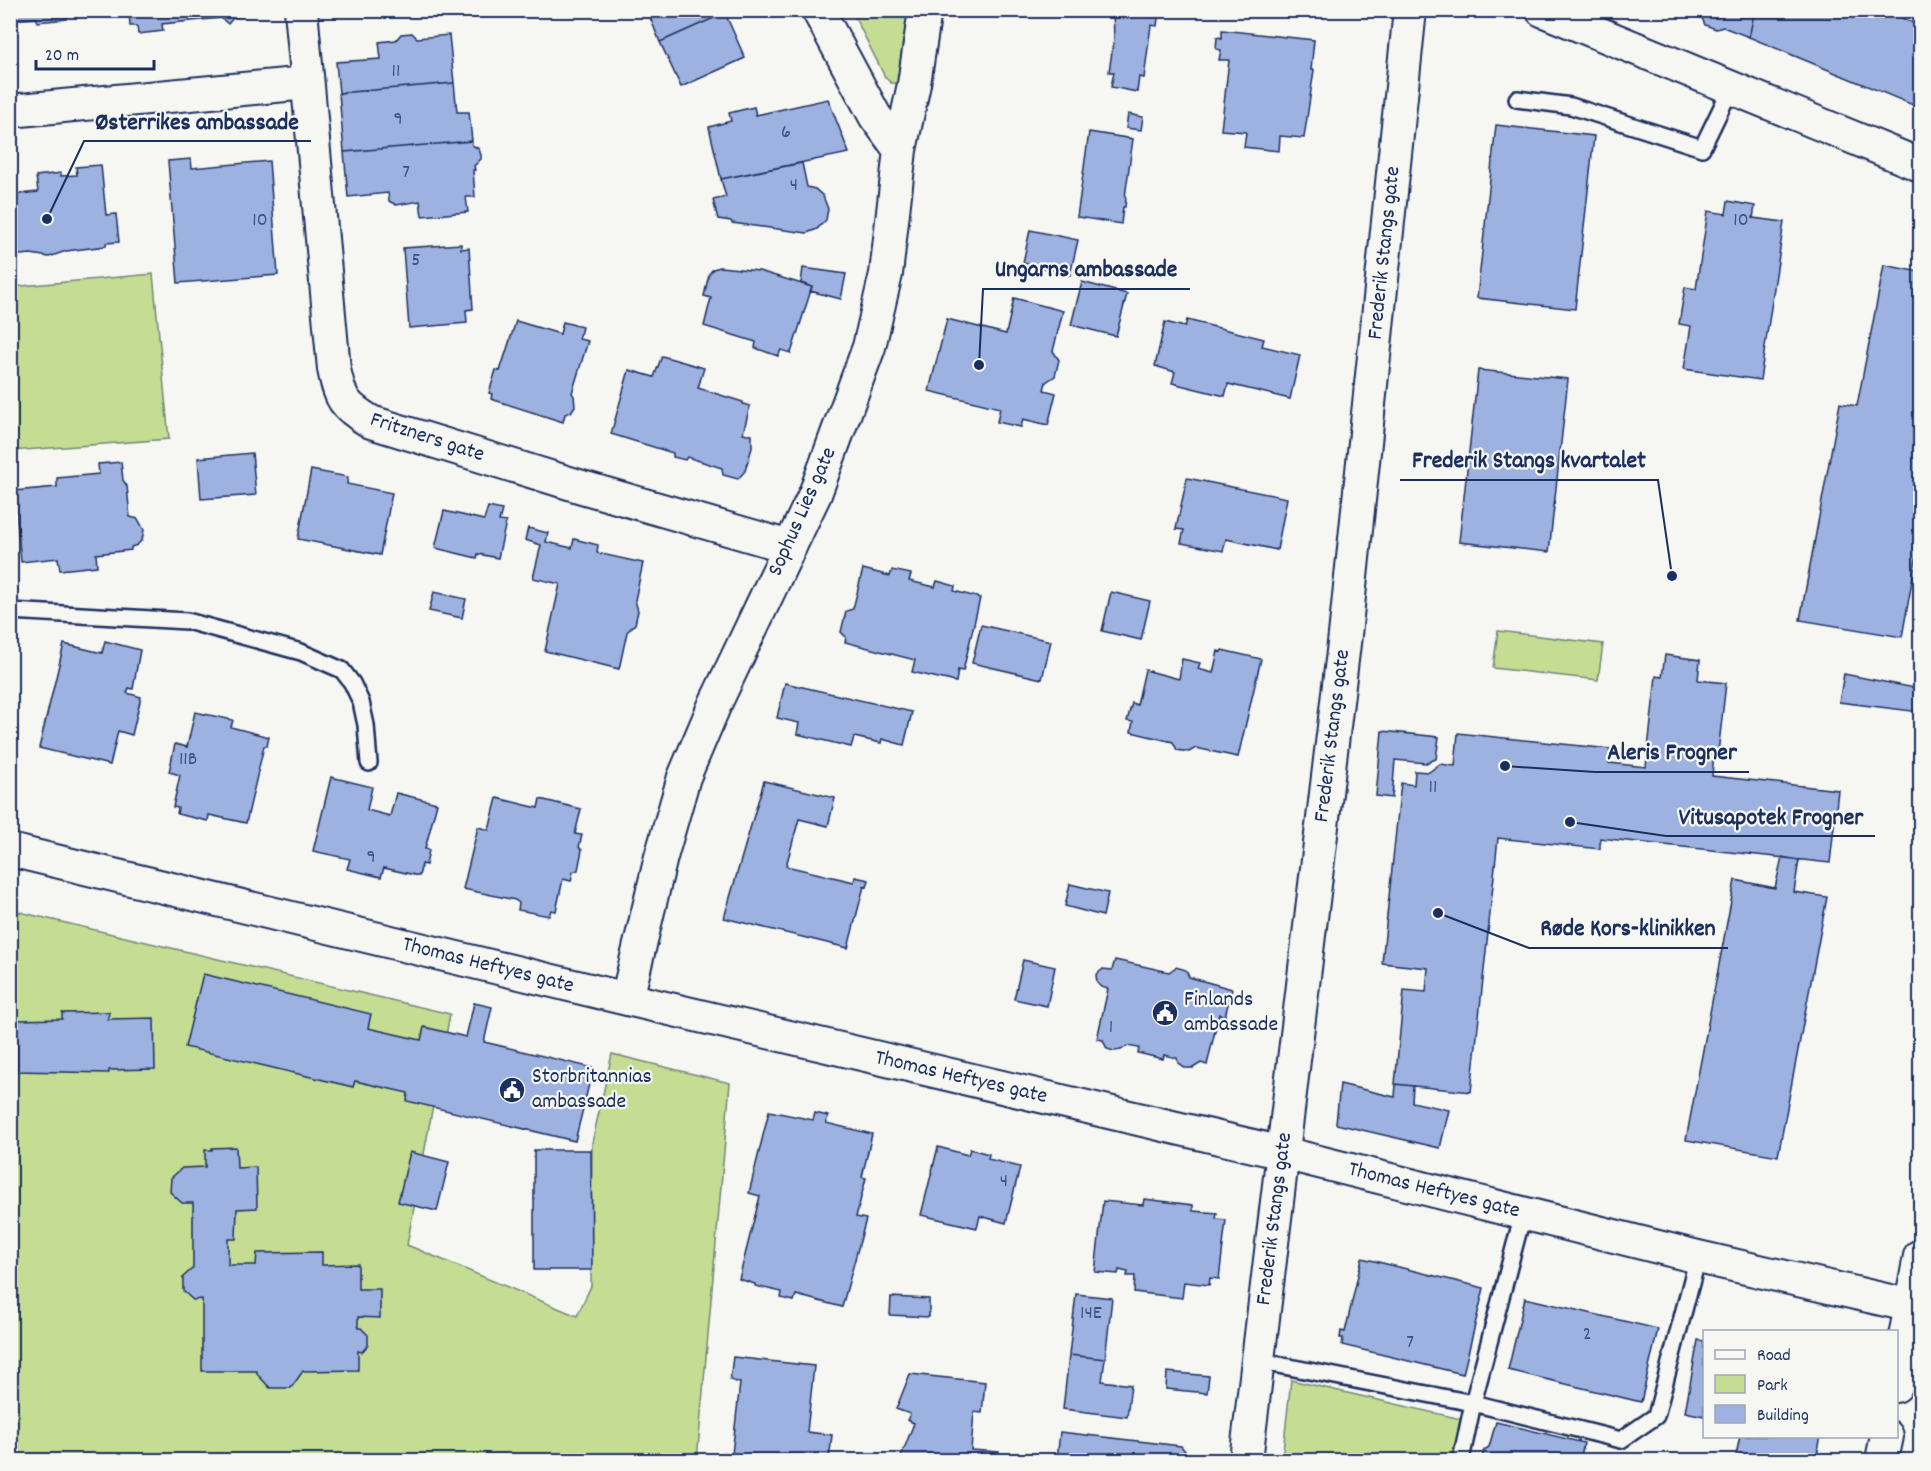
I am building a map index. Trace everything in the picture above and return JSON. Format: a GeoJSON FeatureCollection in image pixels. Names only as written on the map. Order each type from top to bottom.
{"type":"FeatureCollection","features":[{"type":"Feature","properties":{"kind":"street","name":"Fritzners gate"},"geometry":{"type":"LineString","coordinates":[[301,10],[334,369],[339,392],[351,410],[371,422],[582,487],[790,547]]}},
{"type":"Feature","properties":{"kind":"street"},"geometry":{"type":"LineString","coordinates":[[818,10],[875,116],[900,150]]}},
{"type":"Feature","properties":{"kind":"street","name":"Sophus Lies gate"},"geometry":{"type":"LineString","coordinates":[[627,999],[661,857],[684,777],[715,704],[815,494],[868,347],[886,274],[900,150],[914,84],[925,10]]}},
{"type":"Feature","properties":{"kind":"street","name":"Frederik Stangs gate"},"geometry":{"type":"LineString","coordinates":[[1246,1461],[1345,635],[1410,10]]}},
{"type":"Feature","properties":{"kind":"street"},"geometry":{"type":"LineString","coordinates":[[1542,10],[1920,165]]}},
{"type":"Feature","properties":{"kind":"street"},"geometry":{"type":"LineString","coordinates":[[10,111],[307,83]]}},
{"type":"Feature","properties":{"kind":"street","name":"Thomas Heftyes gate"},"geometry":{"type":"LineString","coordinates":[[10,850],[627,999],[1283,1153],[1698,1257],[1912,1306]]}},
{"type":"Feature","properties":{"kind":"street"},"geometry":{"type":"LineString","coordinates":[[1898,1376],[1920,1256]]}},
{"type":"Feature","properties":{"kind":"street"},"geometry":{"type":"LineString","coordinates":[[1882,1461],[1887,1438]]}},
{"type":"Feature","properties":{"kind":"lane"},"geometry":{"type":"LineString","coordinates":[[1517,99],[1571,106],[1702,148],[1731,88]]}},
{"type":"Feature","properties":{"kind":"lane"},"geometry":{"type":"LineString","coordinates":[[10,611],[187,621],[301,652],[342,670],[352,683],[361,702],[366,725],[369,763]]}},
{"type":"Feature","properties":{"kind":"lane"},"geometry":{"type":"LineString","coordinates":[[1461,1461],[1473,1403],[1523,1214]]}},
{"type":"Feature","properties":{"kind":"lane"},"geometry":{"type":"LineString","coordinates":[[1258,1361],[1473,1403],[1621,1440],[1656,1416],[1698,1257]]}},
{"type":"Feature","properties":{"kind":"green space"},"geometry":{"type":"Polygon","coordinates":[[[852,11],[912,11],[897,83],[891,83],[885,77],[852,11]]]}},
{"type":"Feature","properties":{"kind":"green space"},"geometry":{"type":"Polygon","coordinates":[[[153,274],[169,439],[11,451],[11,287],[153,274]]]}},
{"type":"Feature","properties":{"kind":"green space"},"geometry":{"type":"Polygon","coordinates":[[[1498,631],[1603,644],[1598,680],[1493,668],[1498,631]]]}},
{"type":"Feature","properties":{"kind":"green space"},"geometry":{"type":"Polygon","coordinates":[[[11,910],[450,1014],[407,1245],[577,1316],[591,1286],[592,1143],[612,1054],[730,1083],[697,1460],[11,1460],[11,910]]]}},
{"type":"Feature","properties":{"kind":"green space"},"geometry":{"type":"Polygon","coordinates":[[[1291,1380],[1461,1419],[1452,1460],[1282,1460],[1291,1380]]]}},
{"type":"Feature","properties":{"kind":"building"},"geometry":{"type":"Polygon","coordinates":[[[10,10],[67,10],[67,19],[37,22],[37,18],[10,20],[10,10]]]}},
{"type":"Feature","properties":{"kind":"building"},"geometry":{"type":"Polygon","coordinates":[[[125,10],[241,10],[238,17],[234,17],[228,24],[221,18],[162,24],[163,31],[138,34],[137,26],[130,26],[129,11],[125,10]]]}},
{"type":"Feature","properties":{"kind":"building"},"geometry":{"type":"Polygon","coordinates":[[[647,10],[724,10],[725,13],[660,42],[647,10]]]}},
{"type":"Feature","properties":{"kind":"building"},"geometry":{"type":"Polygon","coordinates":[[[1113,10],[1159,10],[1157,26],[1151,25],[1144,78],[1139,77],[1137,92],[1111,87],[1114,72],[1109,72],[1114,38],[1113,10]]]}},
{"type":"Feature","properties":{"kind":"building"},"geometry":{"type":"Polygon","coordinates":[[[1683,10],[1755,10],[1749,37],[1723,27],[1716,29],[1705,25],[1702,18],[1683,10]]]}},
{"type":"Feature","properties":{"kind":"building"},"geometry":{"type":"Polygon","coordinates":[[[1755,10],[1884,10],[1920,26],[1920,108],[1749,37],[1755,10]]]}},
{"type":"Feature","properties":{"kind":"building"},"geometry":{"type":"Polygon","coordinates":[[[725,13],[745,58],[681,87],[660,42],[725,13]]]}},
{"type":"Feature","properties":{"kind":"building"},"geometry":{"type":"Polygon","coordinates":[[[1222,30],[1314,40],[1311,70],[1314,70],[1304,138],[1280,136],[1279,151],[1244,147],[1246,132],[1221,130],[1229,60],[1219,60],[1221,50],[1216,49],[1217,37],[1222,38],[1222,30]]]}},
{"type":"Feature","properties":{"kind":"building"},"geometry":{"type":"Polygon","coordinates":[[[412,33],[417,38],[449,35],[454,83],[339,93],[336,62],[381,59],[379,42],[396,40],[401,34],[412,33]]]}},
{"type":"Feature","properties":{"kind":"building"},"geometry":{"type":"Polygon","coordinates":[[[454,83],[457,112],[469,112],[472,141],[344,152],[339,93],[454,83]]]}},
{"type":"Feature","properties":{"kind":"building"},"geometry":{"type":"Polygon","coordinates":[[[828,99],[849,153],[721,179],[709,127],[731,121],[729,113],[754,107],[756,115],[828,99]]]}},
{"type":"Feature","properties":{"kind":"building"},"geometry":{"type":"Polygon","coordinates":[[[1128,114],[1143,117],[1141,130],[1126,128],[1128,114]]]}},
{"type":"Feature","properties":{"kind":"building"},"geometry":{"type":"Polygon","coordinates":[[[1496,125],[1594,136],[1575,309],[1477,298],[1496,125]]]}},
{"type":"Feature","properties":{"kind":"building"},"geometry":{"type":"Polygon","coordinates":[[[1089,132],[1133,139],[1121,224],[1077,217],[1089,132]]]}},
{"type":"Feature","properties":{"kind":"building"},"geometry":{"type":"Polygon","coordinates":[[[472,141],[472,145],[479,149],[481,159],[473,170],[475,197],[466,197],[468,212],[422,216],[420,201],[396,205],[389,201],[388,193],[348,197],[344,152],[472,141]]]}},
{"type":"Feature","properties":{"kind":"building"},"geometry":{"type":"Polygon","coordinates":[[[191,159],[192,168],[269,161],[278,275],[178,283],[168,161],[191,159]]]}},
{"type":"Feature","properties":{"kind":"building"},"geometry":{"type":"Polygon","coordinates":[[[802,163],[807,187],[815,189],[823,196],[828,209],[826,220],[817,229],[807,233],[718,219],[713,200],[726,197],[721,179],[802,163]]]}},
{"type":"Feature","properties":{"kind":"building"},"geometry":{"type":"Polygon","coordinates":[[[101,165],[106,215],[116,214],[119,242],[66,251],[49,257],[31,254],[10,256],[10,195],[38,192],[36,176],[61,173],[61,176],[77,175],[76,167],[101,165]]]}},
{"type":"Feature","properties":{"kind":"building"},"geometry":{"type":"Polygon","coordinates":[[[1728,201],[1755,206],[1753,218],[1784,222],[1760,380],[1684,369],[1691,326],[1679,324],[1685,287],[1696,289],[1708,211],[1726,214],[1728,201]]]}},
{"type":"Feature","properties":{"kind":"building"},"geometry":{"type":"Polygon","coordinates":[[[1030,230],[1078,240],[1070,275],[1023,263],[1030,230]]]}},
{"type":"Feature","properties":{"kind":"building"},"geometry":{"type":"Polygon","coordinates":[[[461,244],[461,249],[469,248],[473,309],[466,310],[467,323],[409,328],[403,248],[461,244]]]}},
{"type":"Feature","properties":{"kind":"building"},"geometry":{"type":"Polygon","coordinates":[[[1884,265],[1920,272],[1920,537],[1902,637],[1800,620],[1840,403],[1857,406],[1884,265]]]}},
{"type":"Feature","properties":{"kind":"building"},"geometry":{"type":"Polygon","coordinates":[[[720,267],[759,271],[812,287],[791,353],[781,350],[778,356],[755,348],[756,342],[704,326],[711,298],[704,296],[709,274],[713,269],[720,267]]]}},
{"type":"Feature","properties":{"kind":"building"},"geometry":{"type":"Polygon","coordinates":[[[803,268],[846,274],[841,299],[810,291],[812,287],[801,283],[803,268]]]}},
{"type":"Feature","properties":{"kind":"building"},"geometry":{"type":"Polygon","coordinates":[[[1082,282],[1127,294],[1116,336],[1071,325],[1082,282]]]}},
{"type":"Feature","properties":{"kind":"building"},"geometry":{"type":"Polygon","coordinates":[[[1014,298],[1063,311],[1053,351],[1059,360],[1055,376],[1046,382],[1044,390],[1056,393],[1048,425],[1023,419],[1021,427],[997,422],[1000,408],[929,391],[947,319],[1006,334],[1014,298]]]}},
{"type":"Feature","properties":{"kind":"building"},"geometry":{"type":"Polygon","coordinates":[[[1187,320],[1264,339],[1262,346],[1300,355],[1290,399],[1228,384],[1225,396],[1172,383],[1175,372],[1155,366],[1165,322],[1185,327],[1187,320]]]}},
{"type":"Feature","properties":{"kind":"building"},"geometry":{"type":"Polygon","coordinates":[[[516,321],[560,334],[563,322],[582,327],[579,339],[588,341],[572,393],[575,406],[571,412],[565,414],[563,422],[491,399],[492,394],[489,393],[496,370],[500,371],[516,321]]]}},
{"type":"Feature","properties":{"kind":"building"},"geometry":{"type":"Polygon","coordinates":[[[662,356],[704,368],[698,388],[750,406],[743,433],[752,435],[752,448],[745,471],[738,479],[723,475],[722,468],[687,457],[685,460],[673,457],[673,453],[611,434],[629,370],[654,377],[662,356]]]}},
{"type":"Feature","properties":{"kind":"building"},"geometry":{"type":"Polygon","coordinates":[[[1478,370],[1568,379],[1549,552],[1459,542],[1478,370]]]}},
{"type":"Feature","properties":{"kind":"building"},"geometry":{"type":"Polygon","coordinates":[[[252,453],[256,495],[201,499],[198,458],[252,453]]]}},
{"type":"Feature","properties":{"kind":"building"},"geometry":{"type":"Polygon","coordinates":[[[121,462],[123,480],[127,486],[130,517],[138,519],[144,530],[142,540],[137,545],[131,547],[131,550],[96,554],[97,566],[60,570],[58,558],[21,562],[14,491],[57,487],[57,478],[99,474],[98,464],[121,462]]]}},
{"type":"Feature","properties":{"kind":"building"},"geometry":{"type":"Polygon","coordinates":[[[311,470],[348,477],[347,484],[392,493],[380,555],[298,539],[311,470]]]}},
{"type":"Feature","properties":{"kind":"building"},"geometry":{"type":"Polygon","coordinates":[[[1187,478],[1287,498],[1277,550],[1226,539],[1223,551],[1181,543],[1184,530],[1176,529],[1187,478]]]}},
{"type":"Feature","properties":{"kind":"building"},"geometry":{"type":"Polygon","coordinates":[[[488,507],[502,510],[499,521],[506,522],[498,558],[478,554],[477,558],[435,548],[444,511],[484,520],[488,507]]]}},
{"type":"Feature","properties":{"kind":"building"},"geometry":{"type":"Polygon","coordinates":[[[528,528],[548,533],[546,542],[572,548],[574,539],[598,545],[597,553],[643,563],[635,600],[638,611],[635,624],[627,632],[619,669],[545,651],[560,584],[533,578],[541,545],[525,540],[528,528]]]}},
{"type":"Feature","properties":{"kind":"building"},"geometry":{"type":"Polygon","coordinates":[[[863,569],[890,576],[892,570],[911,574],[909,581],[935,587],[937,581],[955,586],[954,591],[980,598],[963,671],[958,670],[956,682],[912,672],[915,660],[845,642],[846,637],[841,632],[846,611],[853,609],[863,569]]]}},
{"type":"Feature","properties":{"kind":"building"},"geometry":{"type":"Polygon","coordinates":[[[434,592],[466,599],[462,618],[429,611],[434,592]]]}},
{"type":"Feature","properties":{"kind":"building"},"geometry":{"type":"Polygon","coordinates":[[[1111,592],[1150,601],[1141,640],[1102,631],[1111,592]]]}},
{"type":"Feature","properties":{"kind":"building"},"geometry":{"type":"Polygon","coordinates":[[[981,625],[1051,641],[1042,679],[972,663],[981,625]]]}},
{"type":"Feature","properties":{"kind":"building"},"geometry":{"type":"Polygon","coordinates":[[[105,641],[140,650],[133,689],[129,688],[127,693],[141,697],[132,735],[118,731],[110,765],[39,748],[64,644],[102,653],[105,641]]]}},
{"type":"Feature","properties":{"kind":"building"},"geometry":{"type":"Polygon","coordinates":[[[1218,651],[1261,659],[1238,757],[1196,748],[1189,752],[1177,750],[1173,742],[1131,732],[1133,722],[1127,721],[1132,703],[1137,705],[1145,670],[1179,679],[1182,659],[1200,663],[1198,669],[1213,673],[1218,651]]]}},
{"type":"Feature","properties":{"kind":"building"},"geometry":{"type":"Polygon","coordinates":[[[1665,655],[1700,660],[1698,680],[1726,683],[1718,753],[1714,753],[1712,776],[1838,790],[1830,863],[1600,838],[1600,849],[1498,838],[1471,1092],[1395,1084],[1404,990],[1426,992],[1428,968],[1382,963],[1401,783],[1414,785],[1415,771],[1429,772],[1440,764],[1455,766],[1458,733],[1610,749],[1609,763],[1646,767],[1656,676],[1662,677],[1665,655]]]}},
{"type":"Feature","properties":{"kind":"building"},"geometry":{"type":"Polygon","coordinates":[[[1844,674],[1920,689],[1920,712],[1839,702],[1844,674]]]}},
{"type":"Feature","properties":{"kind":"building"},"geometry":{"type":"Polygon","coordinates":[[[785,683],[912,712],[904,745],[882,739],[881,743],[854,737],[851,747],[797,734],[799,723],[777,718],[785,683]]]}},
{"type":"Feature","properties":{"kind":"building"},"geometry":{"type":"Polygon","coordinates":[[[195,712],[233,720],[231,727],[269,737],[267,746],[264,746],[246,823],[209,815],[208,821],[177,814],[178,808],[173,807],[180,775],[169,772],[175,744],[187,747],[195,712]]]}},
{"type":"Feature","properties":{"kind":"building"},"geometry":{"type":"Polygon","coordinates":[[[1382,731],[1439,737],[1436,759],[1426,763],[1395,760],[1392,798],[1376,796],[1382,731]]]}},
{"type":"Feature","properties":{"kind":"building"},"geometry":{"type":"Polygon","coordinates":[[[331,777],[372,787],[367,810],[390,816],[396,793],[437,803],[425,849],[429,850],[426,865],[422,864],[419,876],[384,868],[381,877],[347,869],[350,859],[313,851],[331,777]]]}},
{"type":"Feature","properties":{"kind":"building"},"geometry":{"type":"Polygon","coordinates":[[[764,781],[835,798],[828,826],[799,819],[786,866],[854,882],[855,877],[869,880],[867,887],[864,886],[848,948],[724,918],[764,781]]]}},
{"type":"Feature","properties":{"kind":"building"},"geometry":{"type":"Polygon","coordinates":[[[497,798],[538,808],[540,799],[581,809],[575,834],[582,835],[578,870],[573,872],[571,881],[563,879],[556,911],[551,910],[549,916],[518,910],[519,903],[515,900],[463,889],[478,827],[489,830],[497,798]]]}},
{"type":"Feature","properties":{"kind":"building"},"geometry":{"type":"Polygon","coordinates":[[[1782,857],[1799,860],[1794,892],[1827,897],[1778,1156],[1686,1140],[1735,880],[1775,888],[1782,857]]]}},
{"type":"Feature","properties":{"kind":"building"},"geometry":{"type":"Polygon","coordinates":[[[1070,884],[1108,893],[1103,916],[1065,906],[1070,884]]]}},
{"type":"Feature","properties":{"kind":"building"},"geometry":{"type":"Polygon","coordinates":[[[1023,960],[1055,967],[1047,1006],[1014,999],[1023,960]]]}},
{"type":"Feature","properties":{"kind":"building"},"geometry":{"type":"Polygon","coordinates":[[[1115,960],[1169,972],[1176,967],[1186,970],[1189,977],[1232,989],[1225,1016],[1219,1014],[1207,1065],[1201,1063],[1193,1068],[1185,1068],[1178,1063],[1177,1058],[1164,1055],[1163,1059],[1138,1053],[1139,1048],[1127,1046],[1114,1051],[1107,1049],[1103,1040],[1097,1039],[1108,989],[1097,983],[1096,975],[1103,969],[1112,970],[1115,960]]]}},
{"type":"Feature","properties":{"kind":"building"},"geometry":{"type":"Polygon","coordinates":[[[203,974],[371,1014],[368,1028],[421,1040],[424,1027],[466,1037],[474,1003],[492,1007],[484,1042],[593,1068],[575,1141],[407,1101],[408,1093],[355,1081],[353,1087],[185,1047],[203,974]]]}},
{"type":"Feature","properties":{"kind":"building"},"geometry":{"type":"Polygon","coordinates":[[[109,1012],[108,1019],[154,1018],[155,1069],[109,1070],[109,1073],[17,1071],[16,1020],[62,1019],[62,1013],[109,1012]]]}},
{"type":"Feature","properties":{"kind":"building"},"geometry":{"type":"Polygon","coordinates":[[[1340,1084],[1395,1097],[1396,1084],[1413,1086],[1412,1102],[1449,1110],[1440,1148],[1336,1124],[1340,1084]]]}},
{"type":"Feature","properties":{"kind":"building"},"geometry":{"type":"Polygon","coordinates":[[[769,1111],[813,1120],[815,1113],[828,1116],[826,1123],[872,1134],[862,1177],[866,1178],[856,1217],[866,1219],[842,1307],[796,1295],[794,1301],[781,1298],[782,1292],[755,1286],[755,1284],[739,1279],[760,1196],[749,1193],[769,1111]]]}},
{"type":"Feature","properties":{"kind":"building"},"geometry":{"type":"Polygon","coordinates":[[[236,1147],[237,1168],[256,1167],[257,1208],[237,1209],[236,1239],[228,1239],[228,1265],[256,1265],[257,1253],[322,1252],[322,1265],[358,1264],[358,1289],[380,1289],[380,1318],[358,1317],[358,1328],[368,1335],[368,1345],[362,1352],[358,1351],[358,1370],[303,1371],[291,1388],[270,1388],[257,1374],[257,1371],[202,1371],[202,1299],[193,1300],[183,1291],[183,1277],[193,1268],[193,1203],[182,1203],[170,1192],[171,1178],[182,1168],[205,1167],[205,1150],[236,1147]]]}},
{"type":"Feature","properties":{"kind":"building"},"geometry":{"type":"Polygon","coordinates":[[[938,1147],[968,1155],[970,1149],[989,1154],[988,1159],[1020,1167],[1006,1223],[980,1216],[977,1228],[921,1215],[938,1147]]]}},
{"type":"Feature","properties":{"kind":"building"},"geometry":{"type":"Polygon","coordinates":[[[534,1150],[591,1150],[592,1270],[534,1270],[534,1150]]]}},
{"type":"Feature","properties":{"kind":"building"},"geometry":{"type":"Polygon","coordinates":[[[410,1152],[449,1162],[437,1211],[398,1202],[410,1152]]]}},
{"type":"Feature","properties":{"kind":"building"},"geometry":{"type":"Polygon","coordinates":[[[1144,1199],[1193,1205],[1193,1211],[1217,1213],[1216,1219],[1226,1220],[1219,1279],[1210,1278],[1209,1285],[1184,1282],[1182,1298],[1134,1292],[1135,1276],[1127,1276],[1128,1272],[1119,1270],[1118,1274],[1095,1272],[1103,1201],[1143,1205],[1144,1199]]]}},
{"type":"Feature","properties":{"kind":"building"},"geometry":{"type":"Polygon","coordinates":[[[1362,1258],[1484,1288],[1463,1374],[1342,1345],[1341,1331],[1345,1332],[1362,1258]]]}},
{"type":"Feature","properties":{"kind":"building"},"geometry":{"type":"Polygon","coordinates":[[[1076,1294],[1112,1298],[1105,1359],[1069,1355],[1076,1294]]]}},
{"type":"Feature","properties":{"kind":"building"},"geometry":{"type":"Polygon","coordinates":[[[891,1297],[929,1299],[929,1317],[890,1315],[891,1297]]]}},
{"type":"Feature","properties":{"kind":"building"},"geometry":{"type":"Polygon","coordinates":[[[1525,1298],[1658,1329],[1641,1402],[1508,1370],[1525,1298]]]}},
{"type":"Feature","properties":{"kind":"building"},"geometry":{"type":"Polygon","coordinates":[[[1698,1340],[1703,1341],[1703,1416],[1685,1412],[1698,1340]]]}},
{"type":"Feature","properties":{"kind":"building"},"geometry":{"type":"Polygon","coordinates":[[[1069,1355],[1105,1359],[1102,1381],[1131,1385],[1127,1417],[1063,1409],[1069,1355]]]}},
{"type":"Feature","properties":{"kind":"building"},"geometry":{"type":"Polygon","coordinates":[[[733,1357],[814,1366],[807,1432],[832,1435],[829,1460],[722,1460],[723,1452],[732,1454],[740,1383],[730,1380],[733,1357]]]}},
{"type":"Feature","properties":{"kind":"building"},"geometry":{"type":"Polygon","coordinates":[[[1167,1372],[1209,1376],[1207,1393],[1166,1389],[1167,1372]]]}},
{"type":"Feature","properties":{"kind":"building"},"geometry":{"type":"Polygon","coordinates":[[[910,1374],[985,1382],[982,1413],[974,1412],[971,1450],[999,1452],[998,1460],[910,1460],[901,1457],[914,1423],[907,1420],[910,1414],[896,1409],[910,1374]]]}},
{"type":"Feature","properties":{"kind":"building"},"geometry":{"type":"Polygon","coordinates":[[[1496,1422],[1584,1443],[1580,1460],[1481,1460],[1484,1450],[1489,1447],[1496,1422]]]}},
{"type":"Feature","properties":{"kind":"building"},"geometry":{"type":"Polygon","coordinates":[[[1060,1432],[1181,1446],[1192,1460],[1057,1460],[1060,1432]]]}},
{"type":"Feature","properties":{"kind":"building"},"geometry":{"type":"Polygon","coordinates":[[[1740,1438],[1821,1438],[1816,1460],[1735,1460],[1740,1438]]]}},
{"type":"Feature","properties":{"kind":"place","name":"Østerrikes ambassade"},"geometry":{"type":"Point","coordinates":[47,219]}},
{"type":"Feature","properties":{"kind":"place","name":"Ungarns ambassade"},"geometry":{"type":"Point","coordinates":[979,365]}},
{"type":"Feature","properties":{"kind":"place","name":"Frederik Stangs kvartalet"},"geometry":{"type":"Point","coordinates":[1672,576]}},
{"type":"Feature","properties":{"kind":"place","name":"Aleris Frogner"},"geometry":{"type":"Point","coordinates":[1505,766]}},
{"type":"Feature","properties":{"kind":"place","name":"Vitusapotek Frogner"},"geometry":{"type":"Point","coordinates":[1570,822]}},
{"type":"Feature","properties":{"kind":"place","name":"Røde Kors-klinikken"},"geometry":{"type":"Point","coordinates":[1438,913]}},
{"type":"Feature","properties":{"kind":"place","name":"Finlands ambassade"},"geometry":{"type":"Point","coordinates":[1165,1013]}},
{"type":"Feature","properties":{"kind":"place","name":"Storbritannias ambassade"},"geometry":{"type":"Point","coordinates":[512,1090]}}]}
